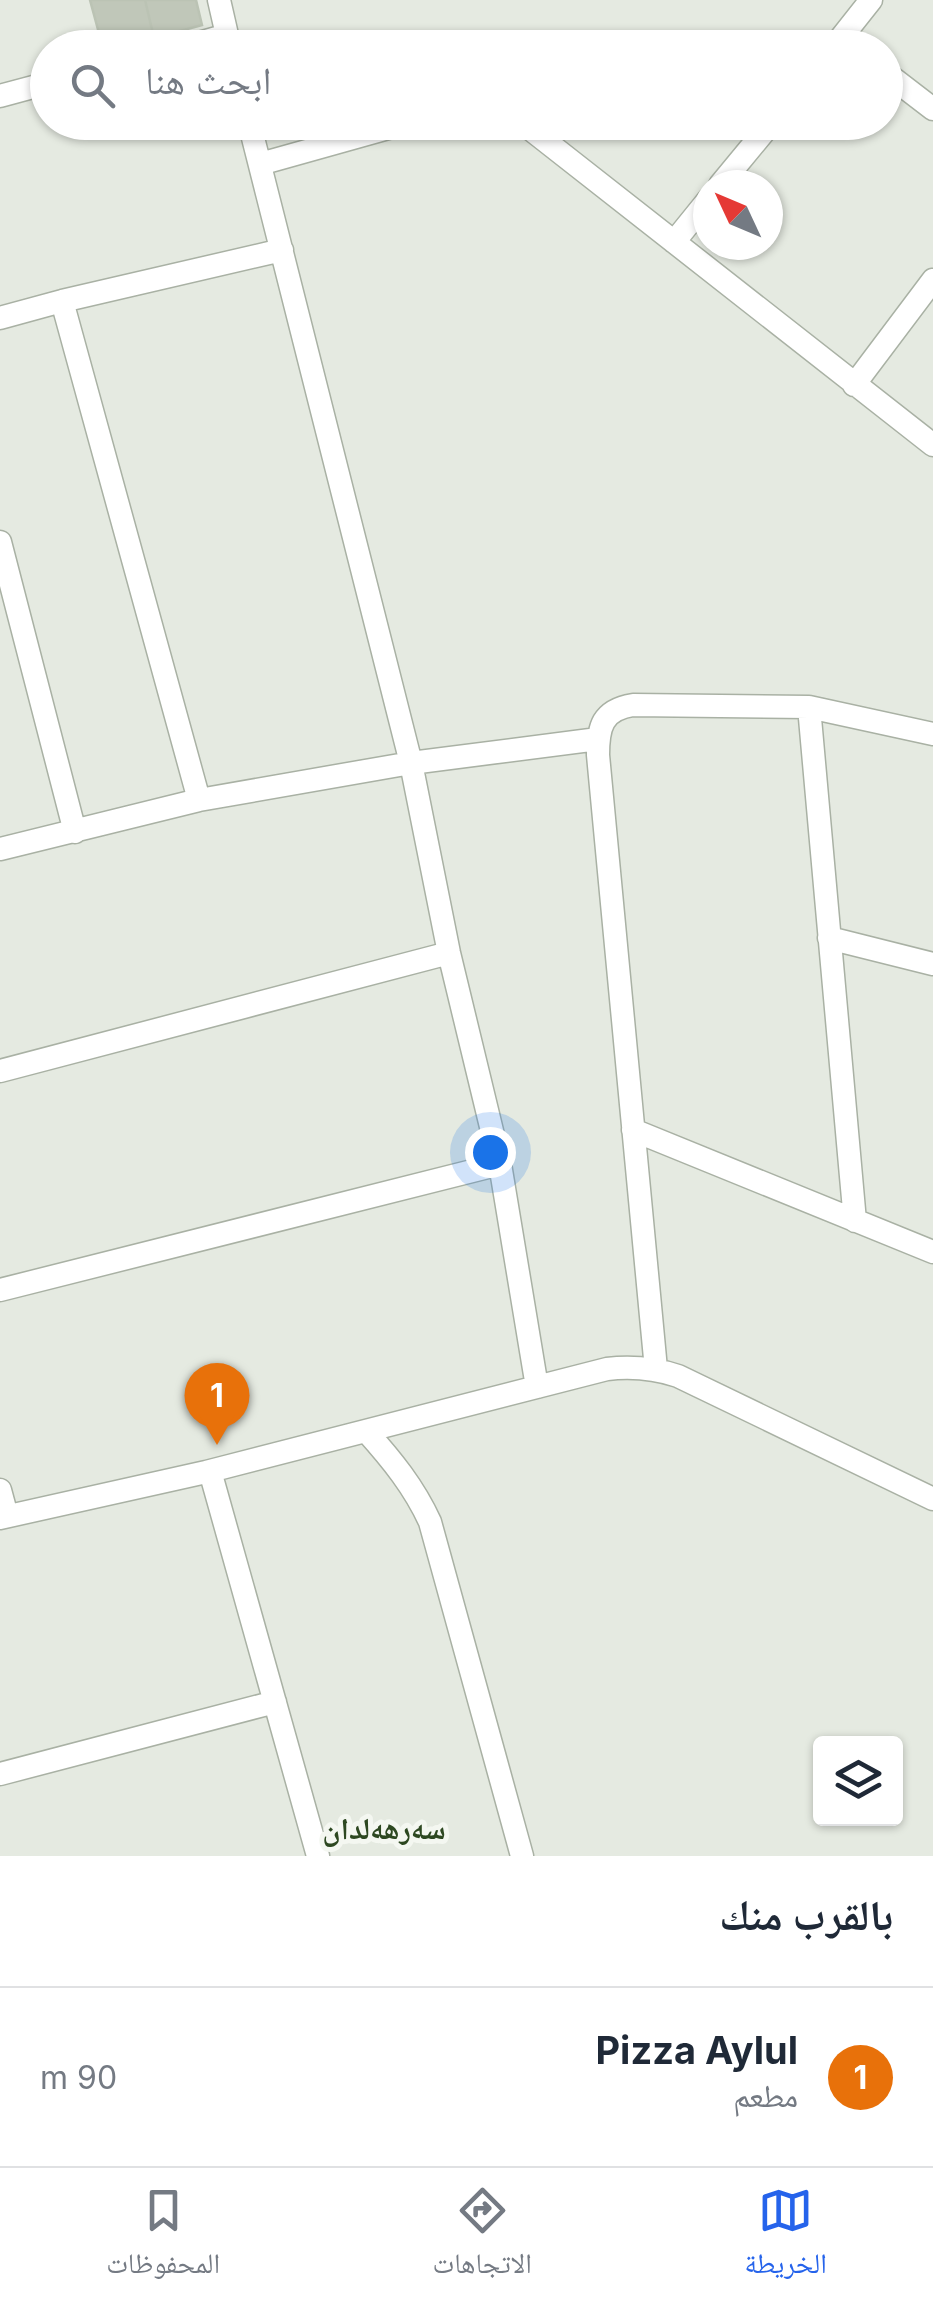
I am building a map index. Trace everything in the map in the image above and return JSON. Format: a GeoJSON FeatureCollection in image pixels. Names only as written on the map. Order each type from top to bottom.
{"type":"FeatureCollection","features":[{"type":"Feature","properties":{"kind":"street"},"geometry":{"type":"LineString","coordinates":[[220,0],[226,30]]}},
{"type":"Feature","properties":{"kind":"street"},"geometry":{"type":"LineString","coordinates":[[852,30],[871,0]]}},
{"type":"Feature","properties":{"kind":"street"},"geometry":{"type":"LineString","coordinates":[[903,86],[933,109]]}},
{"type":"Feature","properties":{"kind":"street"},"geometry":{"type":"LineString","coordinates":[[0,96],[30,88]]}},
{"type":"Feature","properties":{"kind":"street"},"geometry":{"type":"LineString","coordinates":[[254,140],[411,763],[449,953],[500,1164],[536,1387]]}},
{"type":"Feature","properties":{"kind":"street"},"geometry":{"type":"LineString","coordinates":[[260,164],[346,140]]}},
{"type":"Feature","properties":{"kind":"street"},"geometry":{"type":"LineString","coordinates":[[544,140],[933,445]]}},
{"type":"Feature","properties":{"kind":"street"},"geometry":{"type":"LineString","coordinates":[[732,170],[757,140]]}},
{"type":"Feature","properties":{"kind":"street"},"geometry":{"type":"LineString","coordinates":[[674,242],[693,219]]}},
{"type":"Feature","properties":{"kind":"street"},"geometry":{"type":"LineString","coordinates":[[0,318],[282,250]]}},
{"type":"Feature","properties":{"kind":"street"},"geometry":{"type":"LineString","coordinates":[[854,384],[933,280]]}},
{"type":"Feature","properties":{"kind":"street"},"geometry":{"type":"LineString","coordinates":[[62,301],[199,800]]}},
{"type":"Feature","properties":{"kind":"street"},"geometry":{"type":"LineString","coordinates":[[0,542],[75,832]]}},
{"type":"Feature","properties":{"kind":"street"},"geometry":{"type":"LineString","coordinates":[[656,1369],[598,739],[601,726],[608,715],[633,705],[809,707],[933,734]]}},
{"type":"Feature","properties":{"kind":"street"},"geometry":{"type":"LineString","coordinates":[[809,707],[855,1222]]}},
{"type":"Feature","properties":{"kind":"street"},"geometry":{"type":"LineString","coordinates":[[0,849],[199,800],[411,763],[598,739]]}},
{"type":"Feature","properties":{"kind":"street"},"geometry":{"type":"LineString","coordinates":[[830,938],[933,964]]}},
{"type":"Feature","properties":{"kind":"street"},"geometry":{"type":"LineString","coordinates":[[0,1071],[449,953]]}},
{"type":"Feature","properties":{"kind":"street"},"geometry":{"type":"LineString","coordinates":[[633,1130],[933,1252]]}},
{"type":"Feature","properties":{"kind":"street"},"geometry":{"type":"LineString","coordinates":[[0,1290],[500,1164]]}},
{"type":"Feature","properties":{"kind":"street"},"geometry":{"type":"LineString","coordinates":[[0,1490],[3,1517],[210,1471],[607,1369],[630,1367],[678,1376],[933,1500]]}},
{"type":"Feature","properties":{"kind":"street"},"geometry":{"type":"LineString","coordinates":[[366,1431],[417,1494],[430,1522],[522,1856]]}},
{"type":"Feature","properties":{"kind":"street"},"geometry":{"type":"LineString","coordinates":[[210,1471],[318,1856]]}},
{"type":"Feature","properties":{"kind":"street"},"geometry":{"type":"LineString","coordinates":[[0,1774],[275,1702]]}},
{"type":"Feature","properties":{"kind":"building"},"geometry":{"type":"Polygon","coordinates":[[[90,0],[145,0],[152,30],[98,30],[90,0]]]}},
{"type":"Feature","properties":{"kind":"building"},"geometry":{"type":"Polygon","coordinates":[[[145,0],[196,0],[202,25],[184,30],[152,30],[145,0]]]}},
{"type":"Feature","properties":{"kind":"place","name":"Pizza Aylul"},"geometry":{"type":"Point","coordinates":[217,1445]}},
{"type":"Feature","properties":{"kind":"district","name":"سەرهەلدان"},"geometry":{"type":"Point","coordinates":[384,1828]}}]}
